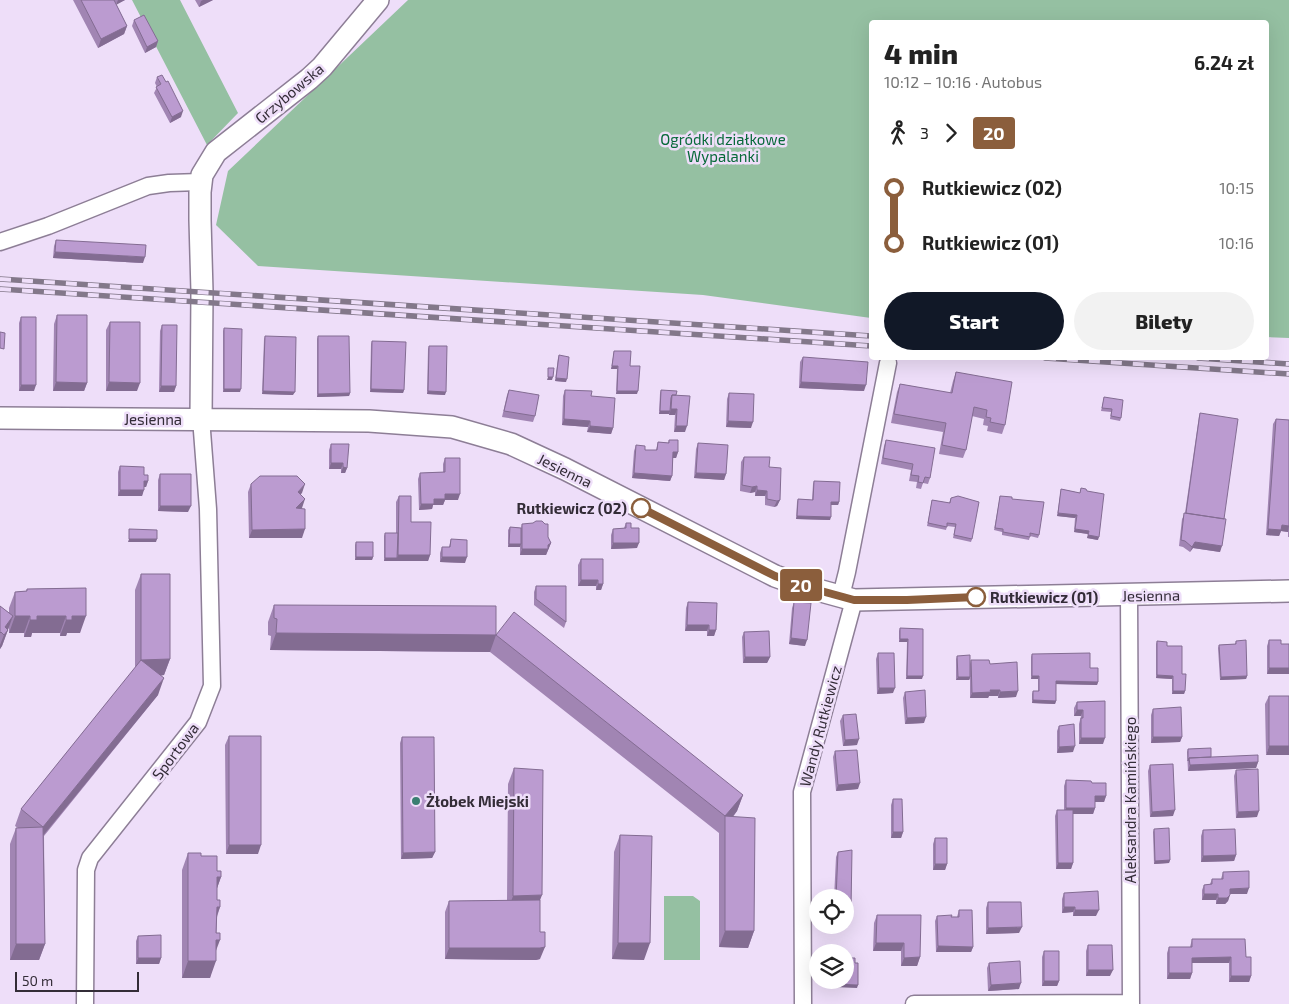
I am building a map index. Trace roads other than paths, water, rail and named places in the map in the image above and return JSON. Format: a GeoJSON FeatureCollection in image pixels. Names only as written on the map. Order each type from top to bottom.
{"type":"FeatureCollection","features":[{"type":"Feature","properties":{"kind":"street","name":"Grzybowska"},"geometry":{"type":"LineString","coordinates":[[201,418],[202,292],[200,182],[206,166],[216,152],[322,67],[378,0]]}},
{"type":"Feature","properties":{"kind":"street"},"geometry":{"type":"LineString","coordinates":[[0,242],[48,226],[148,186],[169,182],[200,182]]}},
{"type":"Feature","properties":{"kind":"street","name":"Wandy Rutkiewicz"},"geometry":{"type":"LineString","coordinates":[[803,1004],[802,792],[848,598],[847,572],[888,363]]}},
{"type":"Feature","properties":{"kind":"street","name":"Jesienna"},"geometry":{"type":"LineString","coordinates":[[0,418],[201,418],[369,421],[452,427],[511,444],[565,469],[775,576],[848,598],[1289,591]]}},
{"type":"Feature","properties":{"kind":"street","name":"Sportowa"},"geometry":{"type":"LineString","coordinates":[[85,1004],[86,870],[90,858],[198,722],[212,686],[208,509],[201,418]]}},
{"type":"Feature","properties":{"kind":"street","name":"Aleksandra Kamińskiego"},"geometry":{"type":"LineString","coordinates":[[1129,595],[1131,1003]]}},
{"type":"Feature","properties":{"kind":"street"},"geometry":{"type":"LineString","coordinates":[[914,1004],[1131,1003]]}},
{"type":"Feature","properties":{"kind":"railway"},"geometry":{"type":"LineString","coordinates":[[0,279],[869,336]]}},
{"type":"Feature","properties":{"kind":"railway"},"geometry":{"type":"LineString","coordinates":[[0,289],[869,346]]}},
{"type":"Feature","properties":{"kind":"railway"},"geometry":{"type":"LineString","coordinates":[[1076,360],[1289,374]]}},
{"type":"Feature","properties":{"kind":"railway"},"geometry":{"type":"LineString","coordinates":[[1228,360],[1289,364]]}},
{"type":"Feature","properties":{"kind":"place","name":"Rutkiewicz (02)"},"geometry":{"type":"Point","coordinates":[641,508]}},
{"type":"Feature","properties":{"kind":"place","name":"Rutkiewicz (01)"},"geometry":{"type":"Point","coordinates":[976,597]}},
{"type":"Feature","properties":{"kind":"place","name":"Żłobek Miejski"},"geometry":{"type":"Point","coordinates":[416,801]}},
{"type":"Feature","properties":{"kind":"park label","name":"Ogródki działkowe Wypalanki"},"geometry":{"type":"Point","coordinates":[723,148]}}]}
